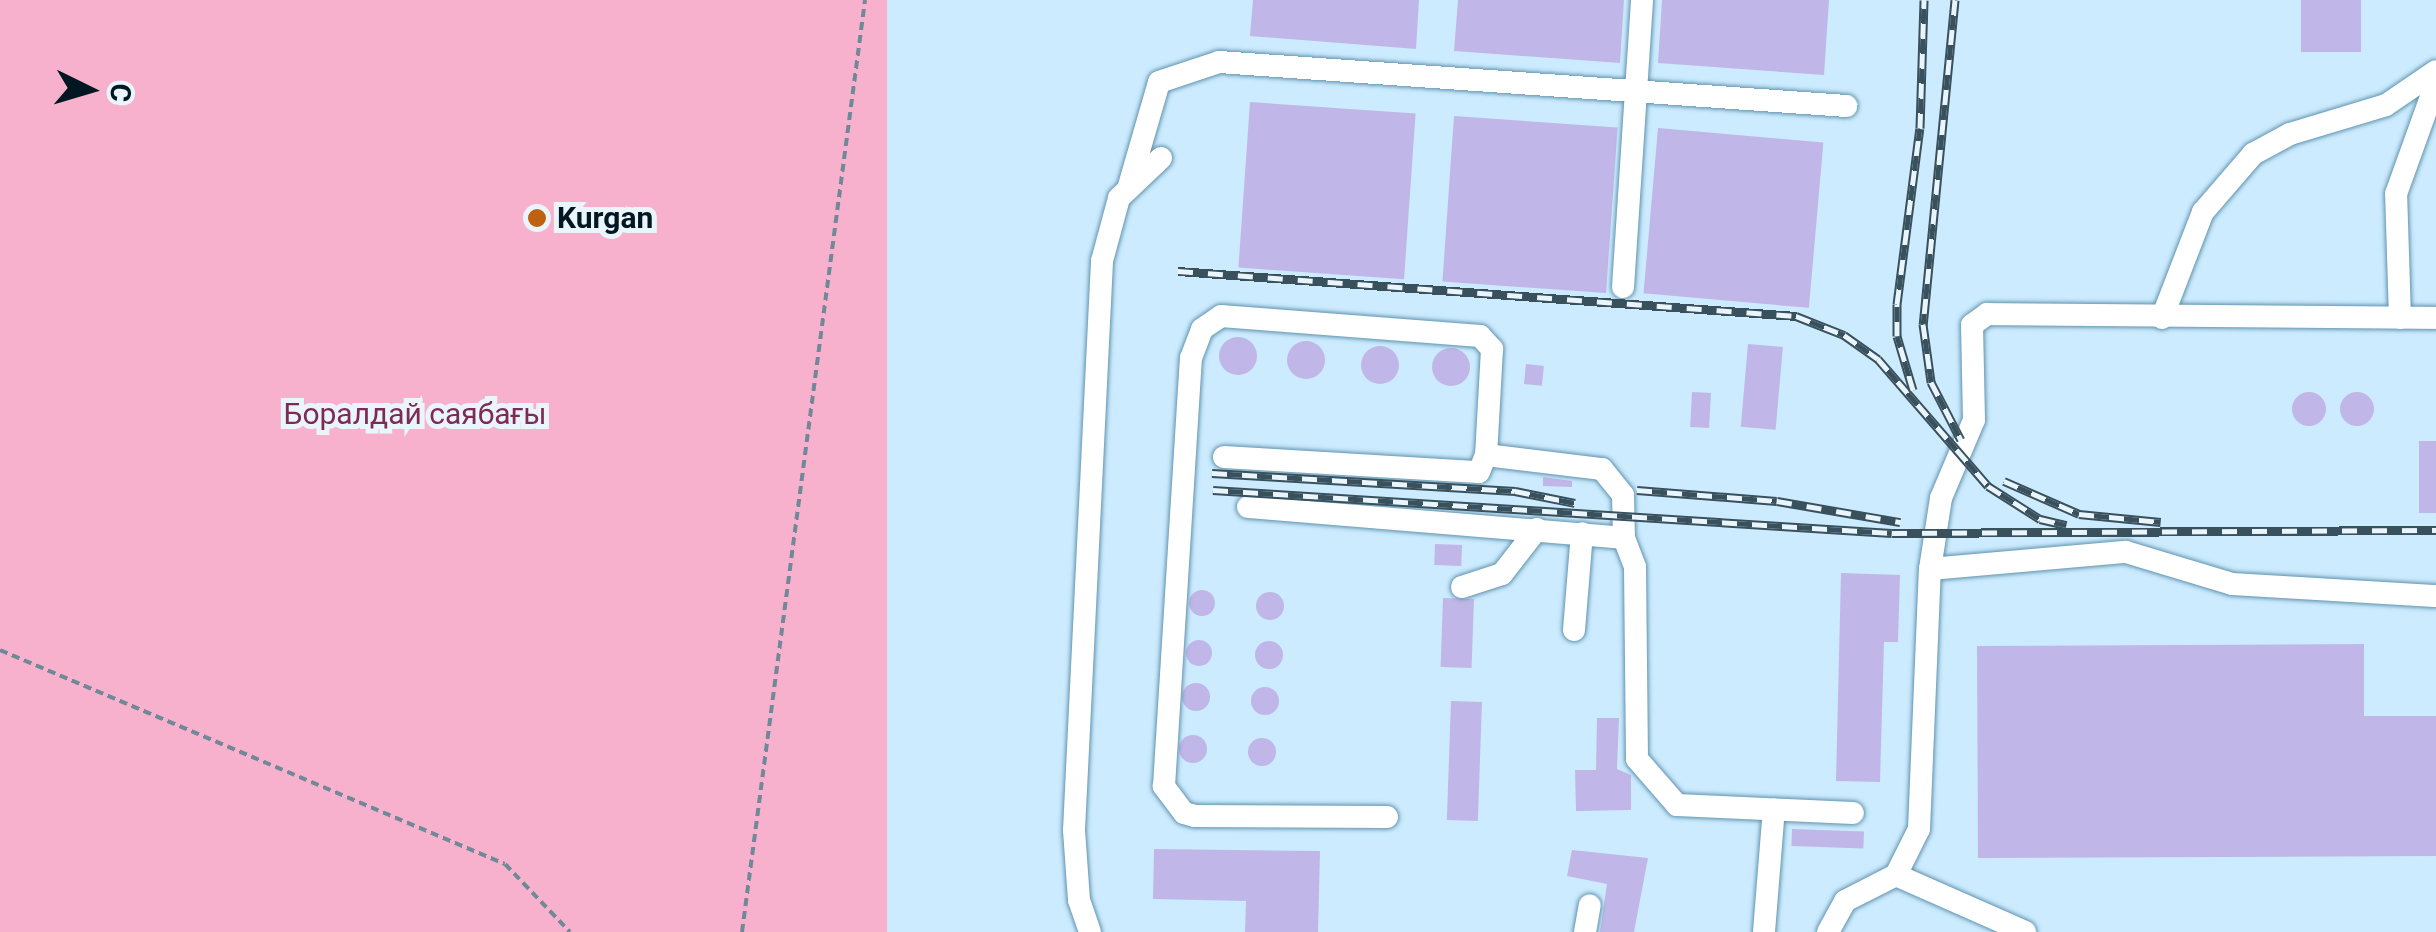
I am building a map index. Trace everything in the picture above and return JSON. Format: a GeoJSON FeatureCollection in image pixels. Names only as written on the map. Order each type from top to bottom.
{"type":"FeatureCollection","features":[{"type":"Feature","properties":{"kind":"street"},"geometry":{"type":"LineString","coordinates":[[1622,288],[1642,0]]}},
{"type":"Feature","properties":{"kind":"street"},"geometry":{"type":"LineString","coordinates":[[1128,189],[1159,82],[1219,62],[1846,106]]}},
{"type":"Feature","properties":{"kind":"street"},"geometry":{"type":"LineString","coordinates":[[2162,318],[2203,212],[2253,154],[2290,134],[2386,105],[2436,71]]}},
{"type":"Feature","properties":{"kind":"street"},"geometry":{"type":"LineString","coordinates":[[2400,318],[2396,194],[2436,84]]}},
{"type":"Feature","properties":{"kind":"street"},"geometry":{"type":"LineString","coordinates":[[1090,932],[1079,900],[1074,830],[1102,261],[1119,198],[1161,158]]}},
{"type":"Feature","properties":{"kind":"street"},"geometry":{"type":"LineString","coordinates":[[1828,932],[1846,901],[1896,875],[1920,829],[1930,569],[1941,498],[1974,420],[1972,325],[1988,314],[2436,318]]}},
{"type":"Feature","properties":{"kind":"street"},"geometry":{"type":"LineString","coordinates":[[1224,456],[1479,472],[1486,455],[1492,349],[1480,336],[1221,316],[1194,340],[1164,786],[1184,813],[1195,816],[1387,818]]}},
{"type":"Feature","properties":{"kind":"street"},"geometry":{"type":"LineString","coordinates":[[1486,455],[1590,462],[1602,469],[1623,495],[1624,538],[1636,567],[1637,759],[1677,805],[1852,813]]}},
{"type":"Feature","properties":{"kind":"street"},"geometry":{"type":"LineString","coordinates":[[1248,507],[1624,538]]}},
{"type":"Feature","properties":{"kind":"street"},"geometry":{"type":"LineString","coordinates":[[1462,586],[1502,574],[1537,530]]}},
{"type":"Feature","properties":{"kind":"street"},"geometry":{"type":"LineString","coordinates":[[1574,630],[1582,533]]}},
{"type":"Feature","properties":{"kind":"street"},"geometry":{"type":"LineString","coordinates":[[1930,569],[2126,552],[2232,584],[2436,596]]}},
{"type":"Feature","properties":{"kind":"street"},"geometry":{"type":"LineString","coordinates":[[1764,932],[1774,809]]}},
{"type":"Feature","properties":{"kind":"street"},"geometry":{"type":"LineString","coordinates":[[1896,875],[2025,932]]}},
{"type":"Feature","properties":{"kind":"street"},"geometry":{"type":"LineString","coordinates":[[1585,932],[1590,905]]}},
{"type":"Feature","properties":{"kind":"path"},"geometry":{"type":"LineString","coordinates":[[742,932],[865,0]]}},
{"type":"Feature","properties":{"kind":"path"},"geometry":{"type":"LineString","coordinates":[[0,650],[505,864],[570,932]]}},
{"type":"Feature","properties":{"kind":"green space","name":"Боралдай саябағы"},"geometry":{"type":"Polygon","coordinates":[[[0,0],[887,0],[887,932],[0,932],[0,0]]]}},
{"type":"Feature","properties":{"kind":"building"},"geometry":{"type":"Polygon","coordinates":[[[1253,0],[1419,0],[1416,49],[1250,36],[1253,0]]]}},
{"type":"Feature","properties":{"kind":"building"},"geometry":{"type":"Polygon","coordinates":[[[1458,0],[1624,0],[1620,63],[1454,51],[1458,0]]]}},
{"type":"Feature","properties":{"kind":"building"},"geometry":{"type":"Polygon","coordinates":[[[1662,0],[1829,0],[1824,75],[1658,63],[1662,0]]]}},
{"type":"Feature","properties":{"kind":"building"},"geometry":{"type":"Polygon","coordinates":[[[2301,0],[2361,0],[2361,52],[2301,52],[2301,0]]]}},
{"type":"Feature","properties":{"kind":"building"},"geometry":{"type":"Polygon","coordinates":[[[1250,102],[1416,114],[1404,279],[1238,268],[1250,102]]]}},
{"type":"Feature","properties":{"kind":"building"},"geometry":{"type":"Polygon","coordinates":[[[1454,116],[1618,127],[1606,293],[1442,282],[1454,116]]]}},
{"type":"Feature","properties":{"kind":"building"},"geometry":{"type":"Polygon","coordinates":[[[1658,128],[1823,142],[1809,308],[1644,293],[1658,128]]]}},
{"type":"Feature","properties":{"kind":"building"},"geometry":{"type":"Polygon","coordinates":[[[1238,337],[1251,343],[1257,356],[1251,369],[1238,375],[1225,369],[1219,356],[1225,343],[1238,337]]]}},
{"type":"Feature","properties":{"kind":"building"},"geometry":{"type":"Polygon","coordinates":[[[1306,341],[1319,347],[1325,360],[1319,373],[1306,379],[1293,373],[1287,360],[1293,347],[1306,341]]]}},
{"type":"Feature","properties":{"kind":"building"},"geometry":{"type":"Polygon","coordinates":[[[1748,344],[1783,347],[1776,430],[1741,427],[1748,344]]]}},
{"type":"Feature","properties":{"kind":"building"},"geometry":{"type":"Polygon","coordinates":[[[1380,346],[1393,352],[1399,365],[1393,378],[1380,384],[1367,378],[1361,365],[1367,352],[1380,346]]]}},
{"type":"Feature","properties":{"kind":"building"},"geometry":{"type":"Polygon","coordinates":[[[1451,348],[1464,354],[1470,367],[1464,380],[1451,386],[1438,380],[1432,367],[1438,354],[1451,348]]]}},
{"type":"Feature","properties":{"kind":"building"},"geometry":{"type":"Polygon","coordinates":[[[1526,364],[1544,366],[1542,386],[1524,384],[1526,364]]]}},
{"type":"Feature","properties":{"kind":"building"},"geometry":{"type":"Polygon","coordinates":[[[1692,392],[1711,393],[1709,428],[1690,427],[1692,392]]]}},
{"type":"Feature","properties":{"kind":"building"},"geometry":{"type":"Polygon","coordinates":[[[2309,392],[2321,397],[2326,409],[2321,421],[2309,426],[2297,421],[2292,409],[2297,397],[2309,392]]]}},
{"type":"Feature","properties":{"kind":"building"},"geometry":{"type":"Polygon","coordinates":[[[2357,392],[2369,397],[2374,409],[2369,421],[2357,426],[2345,421],[2340,409],[2345,397],[2357,392]]]}},
{"type":"Feature","properties":{"kind":"building"},"geometry":{"type":"Polygon","coordinates":[[[2419,441],[2436,441],[2436,513],[2419,513],[2419,441]]]}},
{"type":"Feature","properties":{"kind":"building"},"geometry":{"type":"Polygon","coordinates":[[[1543,477],[1572,481],[1572,487],[1543,486],[1543,477]]]}},
{"type":"Feature","properties":{"kind":"building"},"geometry":{"type":"Polygon","coordinates":[[[1435,544],[1462,545],[1461,566],[1434,565],[1435,544]]]}},
{"type":"Feature","properties":{"kind":"building"},"geometry":{"type":"Polygon","coordinates":[[[1841,573],[1900,575],[1898,642],[1884,642],[1880,782],[1836,781],[1841,573]]]}},
{"type":"Feature","properties":{"kind":"building"},"geometry":{"type":"Polygon","coordinates":[[[1202,590],[1211,594],[1215,603],[1211,612],[1202,616],[1193,612],[1189,603],[1193,594],[1202,590]]]}},
{"type":"Feature","properties":{"kind":"building"},"geometry":{"type":"Polygon","coordinates":[[[1270,592],[1280,596],[1284,606],[1280,616],[1270,620],[1260,616],[1256,606],[1260,596],[1270,592]]]}},
{"type":"Feature","properties":{"kind":"building"},"geometry":{"type":"Polygon","coordinates":[[[1443,598],[1474,599],[1472,668],[1441,667],[1443,598]]]}},
{"type":"Feature","properties":{"kind":"building"},"geometry":{"type":"Polygon","coordinates":[[[1199,640],[1208,644],[1212,653],[1208,662],[1199,666],[1190,662],[1186,653],[1190,644],[1199,640]]]}},
{"type":"Feature","properties":{"kind":"building"},"geometry":{"type":"Polygon","coordinates":[[[1269,641],[1279,645],[1283,655],[1279,665],[1269,669],[1259,665],[1255,655],[1259,645],[1269,641]]]}},
{"type":"Feature","properties":{"kind":"building"},"geometry":{"type":"Polygon","coordinates":[[[2364,644],[2364,716],[2436,716],[2436,856],[1978,858],[1977,646],[2364,644]]]}},
{"type":"Feature","properties":{"kind":"building"},"geometry":{"type":"Polygon","coordinates":[[[1196,683],[1206,687],[1210,697],[1206,707],[1196,711],[1186,707],[1182,697],[1186,687],[1196,683]]]}},
{"type":"Feature","properties":{"kind":"building"},"geometry":{"type":"Polygon","coordinates":[[[1265,687],[1275,691],[1279,701],[1275,711],[1265,715],[1255,711],[1251,701],[1255,691],[1265,687]]]}},
{"type":"Feature","properties":{"kind":"building"},"geometry":{"type":"Polygon","coordinates":[[[1451,701],[1482,702],[1478,821],[1447,820],[1451,701]]]}},
{"type":"Feature","properties":{"kind":"building"},"geometry":{"type":"Polygon","coordinates":[[[1597,718],[1619,718],[1617,769],[1631,775],[1631,810],[1576,811],[1575,770],[1596,770],[1597,718]]]}},
{"type":"Feature","properties":{"kind":"building"},"geometry":{"type":"Polygon","coordinates":[[[1193,735],[1203,739],[1207,749],[1203,759],[1193,763],[1183,759],[1179,749],[1183,739],[1193,735]]]}},
{"type":"Feature","properties":{"kind":"building"},"geometry":{"type":"Polygon","coordinates":[[[1262,738],[1272,742],[1276,752],[1272,762],[1262,766],[1252,762],[1248,752],[1252,742],[1262,738]]]}},
{"type":"Feature","properties":{"kind":"building"},"geometry":{"type":"Polygon","coordinates":[[[1792,829],[1864,832],[1863,849],[1791,846],[1792,829]]]}},
{"type":"Feature","properties":{"kind":"building"},"geometry":{"type":"Polygon","coordinates":[[[1154,849],[1320,851],[1318,932],[1245,932],[1246,901],[1153,899],[1154,849]]]}},
{"type":"Feature","properties":{"kind":"building"},"geometry":{"type":"Polygon","coordinates":[[[1572,850],[1648,858],[1634,932],[1600,932],[1607,884],[1567,876],[1572,850]]]}},
{"type":"Feature","properties":{"kind":"railway"},"geometry":{"type":"LineString","coordinates":[[1913,390],[1897,336],[1897,304],[1920,128],[1924,0]]}},
{"type":"Feature","properties":{"kind":"railway"},"geometry":{"type":"LineString","coordinates":[[1955,0],[1923,324],[1931,382],[1961,440]]}},
{"type":"Feature","properties":{"kind":"railway"},"geometry":{"type":"LineString","coordinates":[[1178,271],[1796,316],[1844,335],[1878,359],[1988,486],[2040,519],[2066,525]]}},
{"type":"Feature","properties":{"kind":"railway"},"geometry":{"type":"LineString","coordinates":[[1212,473],[1515,491],[1575,503]]}},
{"type":"Feature","properties":{"kind":"railway"},"geometry":{"type":"LineString","coordinates":[[2004,481],[2079,514],[2161,522]]}},
{"type":"Feature","properties":{"kind":"railway"},"geometry":{"type":"LineString","coordinates":[[1213,490],[1892,533],[2436,530]]}},
{"type":"Feature","properties":{"kind":"railway"},"geometry":{"type":"LineString","coordinates":[[1637,490],[1777,501],[1900,522]]}},
{"type":"Feature","properties":{"kind":"place","name":"Kurgan"},"geometry":{"type":"Point","coordinates":[537,218]}}]}
